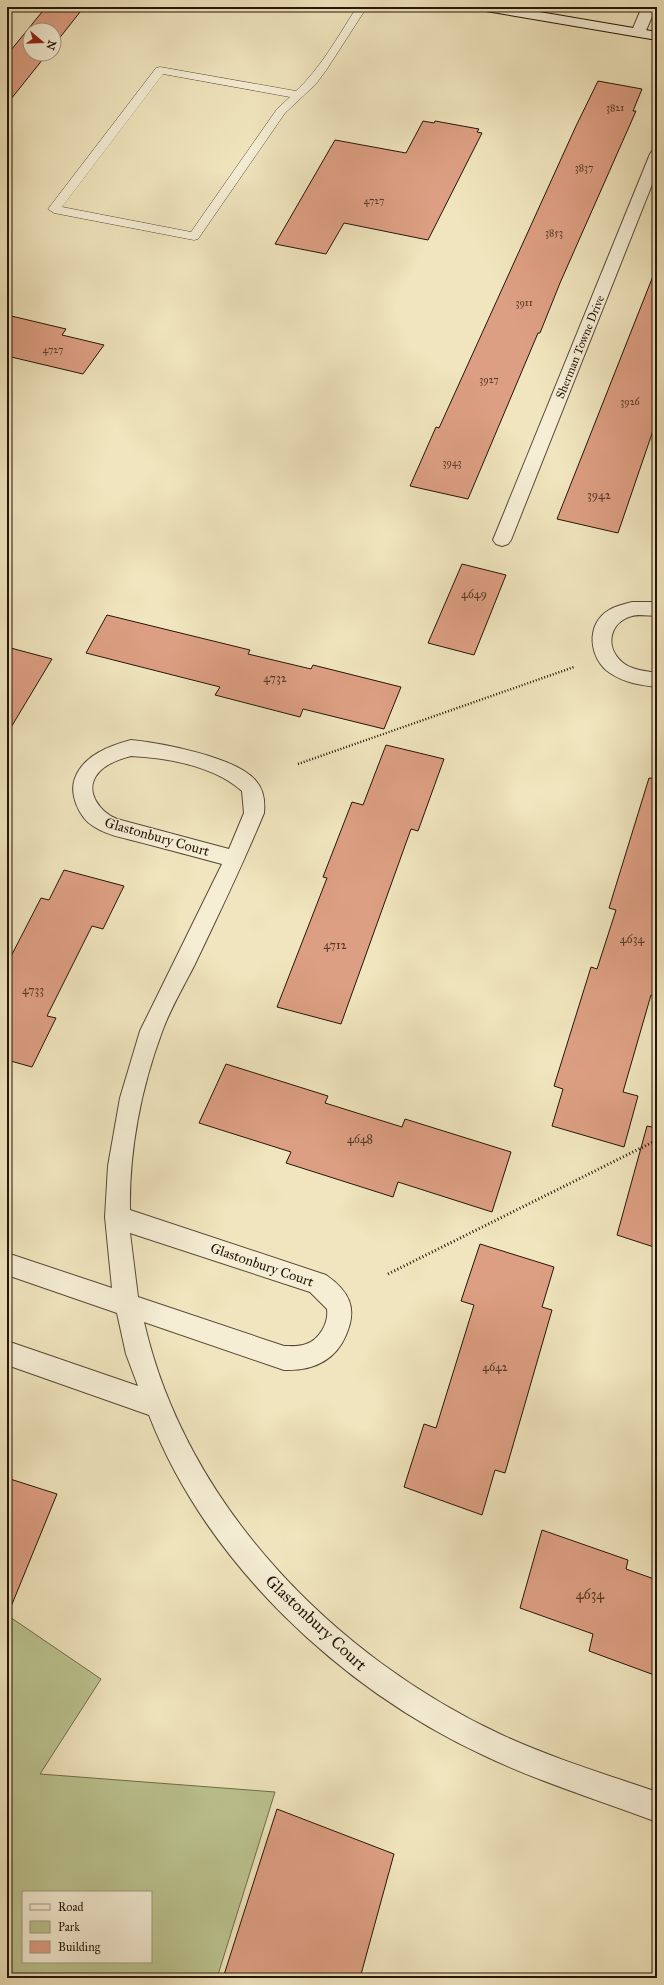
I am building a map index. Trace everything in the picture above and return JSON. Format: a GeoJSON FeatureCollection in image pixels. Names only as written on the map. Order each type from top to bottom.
{"type":"FeatureCollection","features":[{"type":"Feature","properties":{"kind":"street"},"geometry":{"type":"LineString","coordinates":[[486,7],[657,36]]}},
{"type":"Feature","properties":{"kind":"street"},"geometry":{"type":"LineString","coordinates":[[638,33],[649,7]]}},
{"type":"Feature","properties":{"kind":"street","name":"Sherman Towne Drive"},"geometry":{"type":"LineString","coordinates":[[502,540],[657,154]]}},
{"type":"Feature","properties":{"kind":"street"},"geometry":{"type":"LineString","coordinates":[[657,609],[634,609],[618,614],[602,627],[600,644],[607,660],[618,669],[635,677],[657,680]]}},
{"type":"Feature","properties":{"kind":"street","name":"Glastonbury Court"},"geometry":{"type":"LineString","coordinates":[[235,859],[102,822],[92,813],[85,800],[84,779],[88,772],[96,764],[121,750],[137,748],[151,749],[223,769],[234,774],[249,786],[255,804],[254,813],[235,859],[151,1031],[143,1055],[124,1130],[124,1144],[117,1194],[117,1217],[123,1284],[140,1359],[157,1404],[182,1457],[234,1540],[296,1609],[346,1654],[375,1677],[412,1702],[470,1734],[517,1756],[657,1807]]}},
{"type":"Feature","properties":{"kind":"street","name":"Glastonbury Court"},"geometry":{"type":"LineString","coordinates":[[7,1264],[284,1358],[295,1359],[320,1352],[332,1338],[340,1316],[338,1305],[325,1289],[317,1283],[117,1217]]}},
{"type":"Feature","properties":{"kind":"street"},"geometry":{"type":"LineString","coordinates":[[7,1353],[157,1404]]}},
{"type":"Feature","properties":{"kind":"lane"},"geometry":{"type":"LineString","coordinates":[[298,95],[160,70],[54,209],[194,236],[281,111],[298,95],[323,68],[362,7]]}},
{"type":"Feature","properties":{"kind":"path"},"geometry":{"type":"LineString","coordinates":[[298,764],[574,667]]}},
{"type":"Feature","properties":{"kind":"path"},"geometry":{"type":"LineString","coordinates":[[388,1274],[657,1140]]}},
{"type":"Feature","properties":{"kind":"green space"},"geometry":{"type":"Polygon","coordinates":[[[7,1615],[101,1679],[40,1774],[275,1792],[217,1978],[7,1978],[7,1615]]]}},
{"type":"Feature","properties":{"kind":"building"},"geometry":{"type":"Polygon","coordinates":[[[46,7],[84,7],[62,35],[62,22],[34,22],[46,7]]]}},
{"type":"Feature","properties":{"kind":"building"},"geometry":{"type":"Polygon","coordinates":[[[22,37],[22,62],[41,62],[7,104],[7,55],[22,37]]]}},
{"type":"Feature","properties":{"kind":"building"},"geometry":{"type":"Polygon","coordinates":[[[598,81],[642,89],[633,111],[636,111],[560,283],[540,333],[538,333],[468,499],[410,486],[436,427],[439,428],[576,126],[598,81]]]}},
{"type":"Feature","properties":{"kind":"building"},"geometry":{"type":"Polygon","coordinates":[[[423,121],[434,123],[435,121],[479,129],[477,132],[482,133],[428,240],[344,223],[326,254],[275,244],[335,140],[406,153],[423,121]]]}},
{"type":"Feature","properties":{"kind":"building"},"geometry":{"type":"Polygon","coordinates":[[[655,271],[657,271],[657,419],[618,533],[557,519],[655,271]]]}},
{"type":"Feature","properties":{"kind":"building"},"geometry":{"type":"Polygon","coordinates":[[[7,315],[66,329],[62,335],[104,345],[83,374],[7,356],[7,315]]]}},
{"type":"Feature","properties":{"kind":"building"},"geometry":{"type":"Polygon","coordinates":[[[462,564],[506,575],[474,655],[428,643],[462,564]]]}},
{"type":"Feature","properties":{"kind":"building"},"geometry":{"type":"Polygon","coordinates":[[[107,615],[250,650],[248,654],[311,669],[313,665],[401,687],[384,729],[303,709],[300,717],[215,695],[220,687],[86,653],[107,615]]]}},
{"type":"Feature","properties":{"kind":"building"},"geometry":{"type":"Polygon","coordinates":[[[7,647],[52,659],[7,734],[7,647]]]}},
{"type":"Feature","properties":{"kind":"building"},"geometry":{"type":"Polygon","coordinates":[[[386,745],[444,759],[418,831],[411,829],[341,1024],[277,1007],[327,878],[323,877],[352,802],[363,805],[386,745]]]}},
{"type":"Feature","properties":{"kind":"building"},"geometry":{"type":"Polygon","coordinates":[[[649,778],[657,779],[657,997],[651,995],[623,1092],[638,1096],[624,1147],[552,1126],[563,1089],[554,1086],[591,967],[597,969],[616,910],[609,908],[649,778]]]}},
{"type":"Feature","properties":{"kind":"building"},"geometry":{"type":"Polygon","coordinates":[[[64,870],[124,886],[103,929],[92,926],[47,1016],[56,1018],[32,1067],[7,1060],[7,964],[41,898],[49,900],[64,870]]]}},
{"type":"Feature","properties":{"kind":"building"},"geometry":{"type":"Polygon","coordinates":[[[226,1064],[328,1096],[325,1103],[402,1127],[405,1119],[511,1152],[492,1212],[398,1182],[393,1197],[286,1163],[291,1152],[199,1123],[226,1064]]]}},
{"type":"Feature","properties":{"kind":"building"},"geometry":{"type":"Polygon","coordinates":[[[647,1126],[657,1128],[657,1248],[617,1235],[647,1126]]]}},
{"type":"Feature","properties":{"kind":"building"},"geometry":{"type":"Polygon","coordinates":[[[480,1244],[554,1267],[542,1307],[552,1310],[505,1473],[495,1470],[482,1515],[404,1487],[424,1424],[436,1428],[474,1305],[461,1301],[480,1244]]]}},
{"type":"Feature","properties":{"kind":"building"},"geometry":{"type":"Polygon","coordinates":[[[7,1478],[57,1494],[8,1614],[7,1613],[7,1478]]]}},
{"type":"Feature","properties":{"kind":"building"},"geometry":{"type":"Polygon","coordinates":[[[542,1530],[628,1560],[626,1569],[657,1580],[657,1676],[589,1651],[593,1634],[520,1608],[542,1530]]]}},
{"type":"Feature","properties":{"kind":"building"},"geometry":{"type":"Polygon","coordinates":[[[277,1809],[394,1854],[360,1978],[223,1978],[277,1809]]]}}]}
